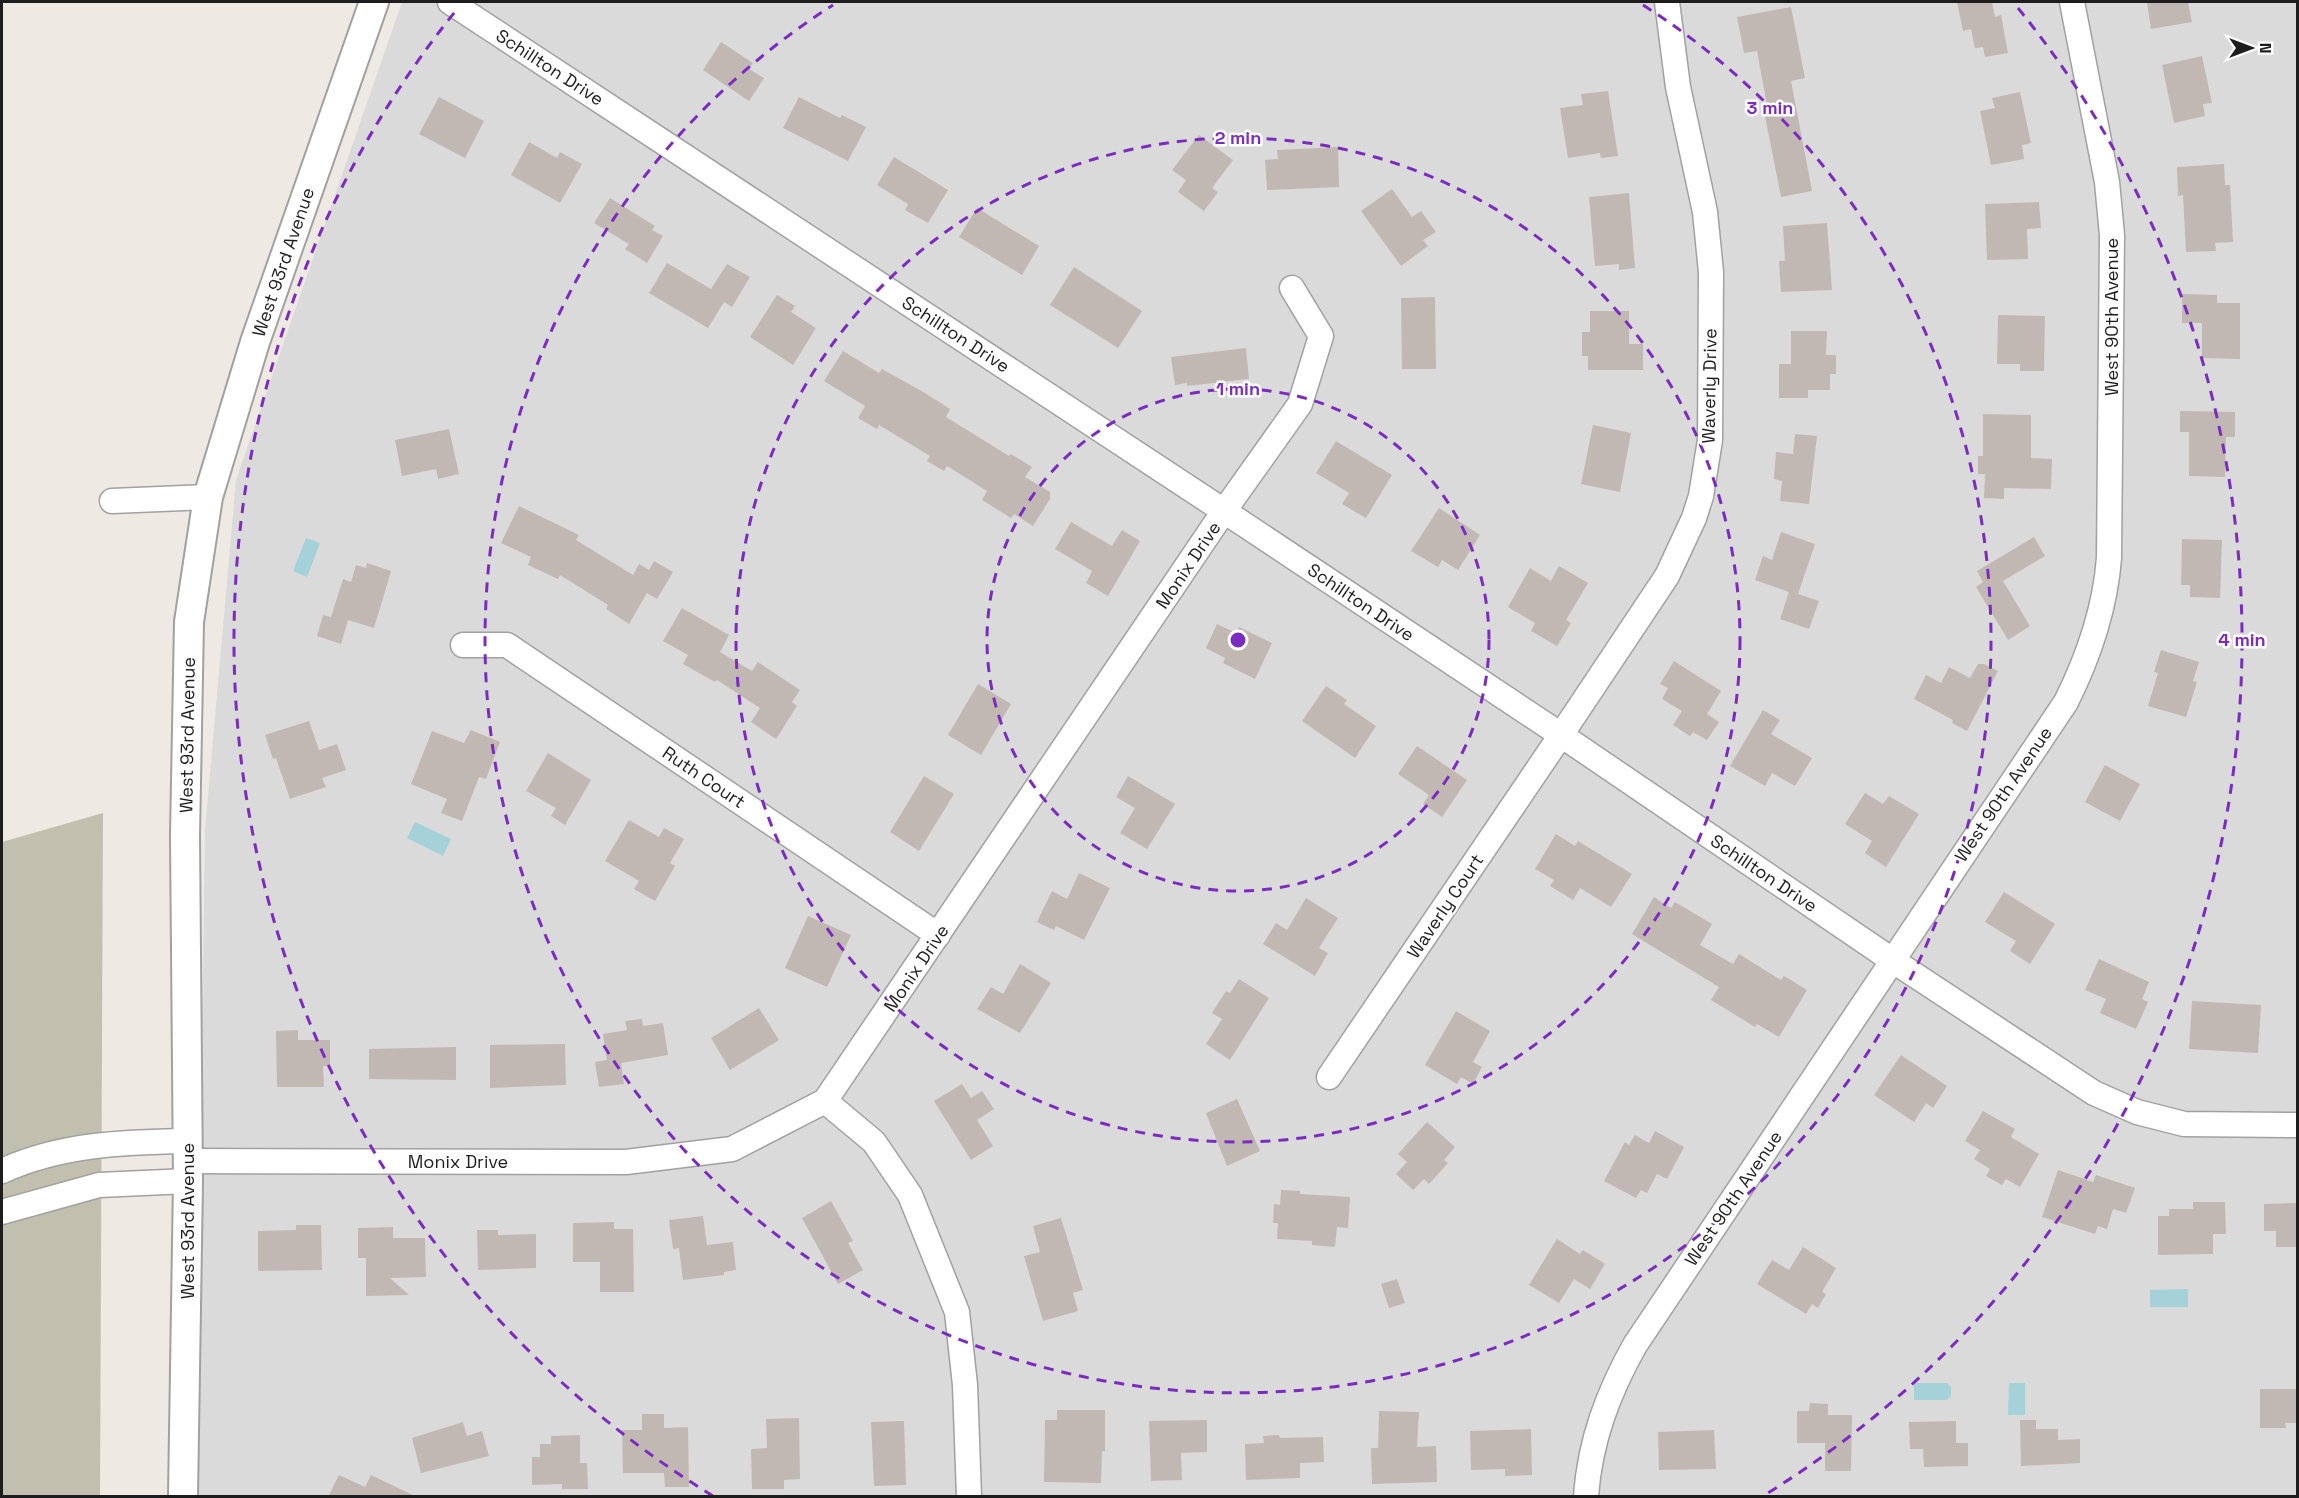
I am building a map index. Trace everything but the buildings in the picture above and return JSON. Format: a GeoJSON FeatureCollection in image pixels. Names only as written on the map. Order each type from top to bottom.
{"type":"FeatureCollection","features":[{"type":"Feature","properties":{"kind":"street","name":"West 93rd Avenue"},"geometry":{"type":"LineString","coordinates":[[183,1497],[188,1161],[184,897],[189,622],[208,497],[259,331],[374,2]]}},
{"type":"Feature","properties":{"kind":"street","name":"Schillton Drive"},"geometry":{"type":"LineString","coordinates":[[450,2],[1561,735],[1892,960],[2094,1093],[2137,1112],[2184,1124],[2298,1125]]}},
{"type":"Feature","properties":{"kind":"street","name":"Waverly Drive"},"geometry":{"type":"LineString","coordinates":[[1561,735],[1677,557],[1694,518],[1707,458],[1711,418],[1709,238],[1678,87],[1667,2]]}},
{"type":"Feature","properties":{"kind":"street","name":"West 90th Avenue"},"geometry":{"type":"LineString","coordinates":[[1586,1497],[1587,1479],[1597,1429],[1612,1387],[1635,1345],[2066,702],[2088,655],[2104,602],[2107,583],[2110,530],[2112,236],[2107,182],[2072,2]]}},
{"type":"Feature","properties":{"kind":"street","name":"Monix Drive"},"geometry":{"type":"LineString","coordinates":[[188,1161],[626,1162],[732,1149],[825,1101],[1224,512],[1300,404],[1321,336],[1292,288]]}},
{"type":"Feature","properties":{"kind":"street"},"geometry":{"type":"LineString","coordinates":[[112,501],[208,497]]}},
{"type":"Feature","properties":{"kind":"street","name":"Ruth Court"},"geometry":{"type":"LineString","coordinates":[[462,645],[507,645],[938,935]]}},
{"type":"Feature","properties":{"kind":"street","name":"Waverly Court"},"geometry":{"type":"LineString","coordinates":[[1329,1077],[1561,735]]}},
{"type":"Feature","properties":{"kind":"street"},"geometry":{"type":"LineString","coordinates":[[825,1101],[874,1143],[910,1195],[957,1312],[965,1385],[969,1497]]}},
{"type":"Feature","properties":{"kind":"street"},"geometry":{"type":"LineString","coordinates":[[2,1171],[39,1157],[87,1146],[126,1142],[188,1161]]}},
{"type":"Feature","properties":{"kind":"street"},"geometry":{"type":"LineString","coordinates":[[2,1212],[188,1161]]}},
{"type":"Feature","properties":{"kind":"shaded area"},"geometry":{"type":"Polygon","coordinates":[[[402,2],[2297,2],[2297,1496],[196,1496],[205,830],[236,480],[402,2]]]}},
{"type":"Feature","properties":{"kind":"shaded area"},"geometry":{"type":"Polygon","coordinates":[[[103,813],[100,1496],[2,1496],[2,842],[103,813]]]}},
{"type":"Feature","properties":{"kind":"water"},"geometry":{"type":"Polygon","coordinates":[[[306,538],[320,543],[307,577],[293,571],[306,538]]]}},
{"type":"Feature","properties":{"kind":"water"},"geometry":{"type":"Polygon","coordinates":[[[415,822],[451,839],[443,856],[407,838],[415,822]]]}},
{"type":"Feature","properties":{"kind":"water"},"geometry":{"type":"Polygon","coordinates":[[[2188,1289],[2188,1307],[2150,1307],[2150,1290],[2188,1289]]]}},
{"type":"Feature","properties":{"kind":"water"},"geometry":{"type":"Polygon","coordinates":[[[1914,1383],[1947,1383],[1951,1387],[1951,1396],[1947,1400],[1914,1400],[1914,1383]]]}},
{"type":"Feature","properties":{"kind":"water"},"geometry":{"type":"Polygon","coordinates":[[[2009,1383],[2025,1383],[2025,1415],[2008,1415],[2009,1383]]]}}]}
